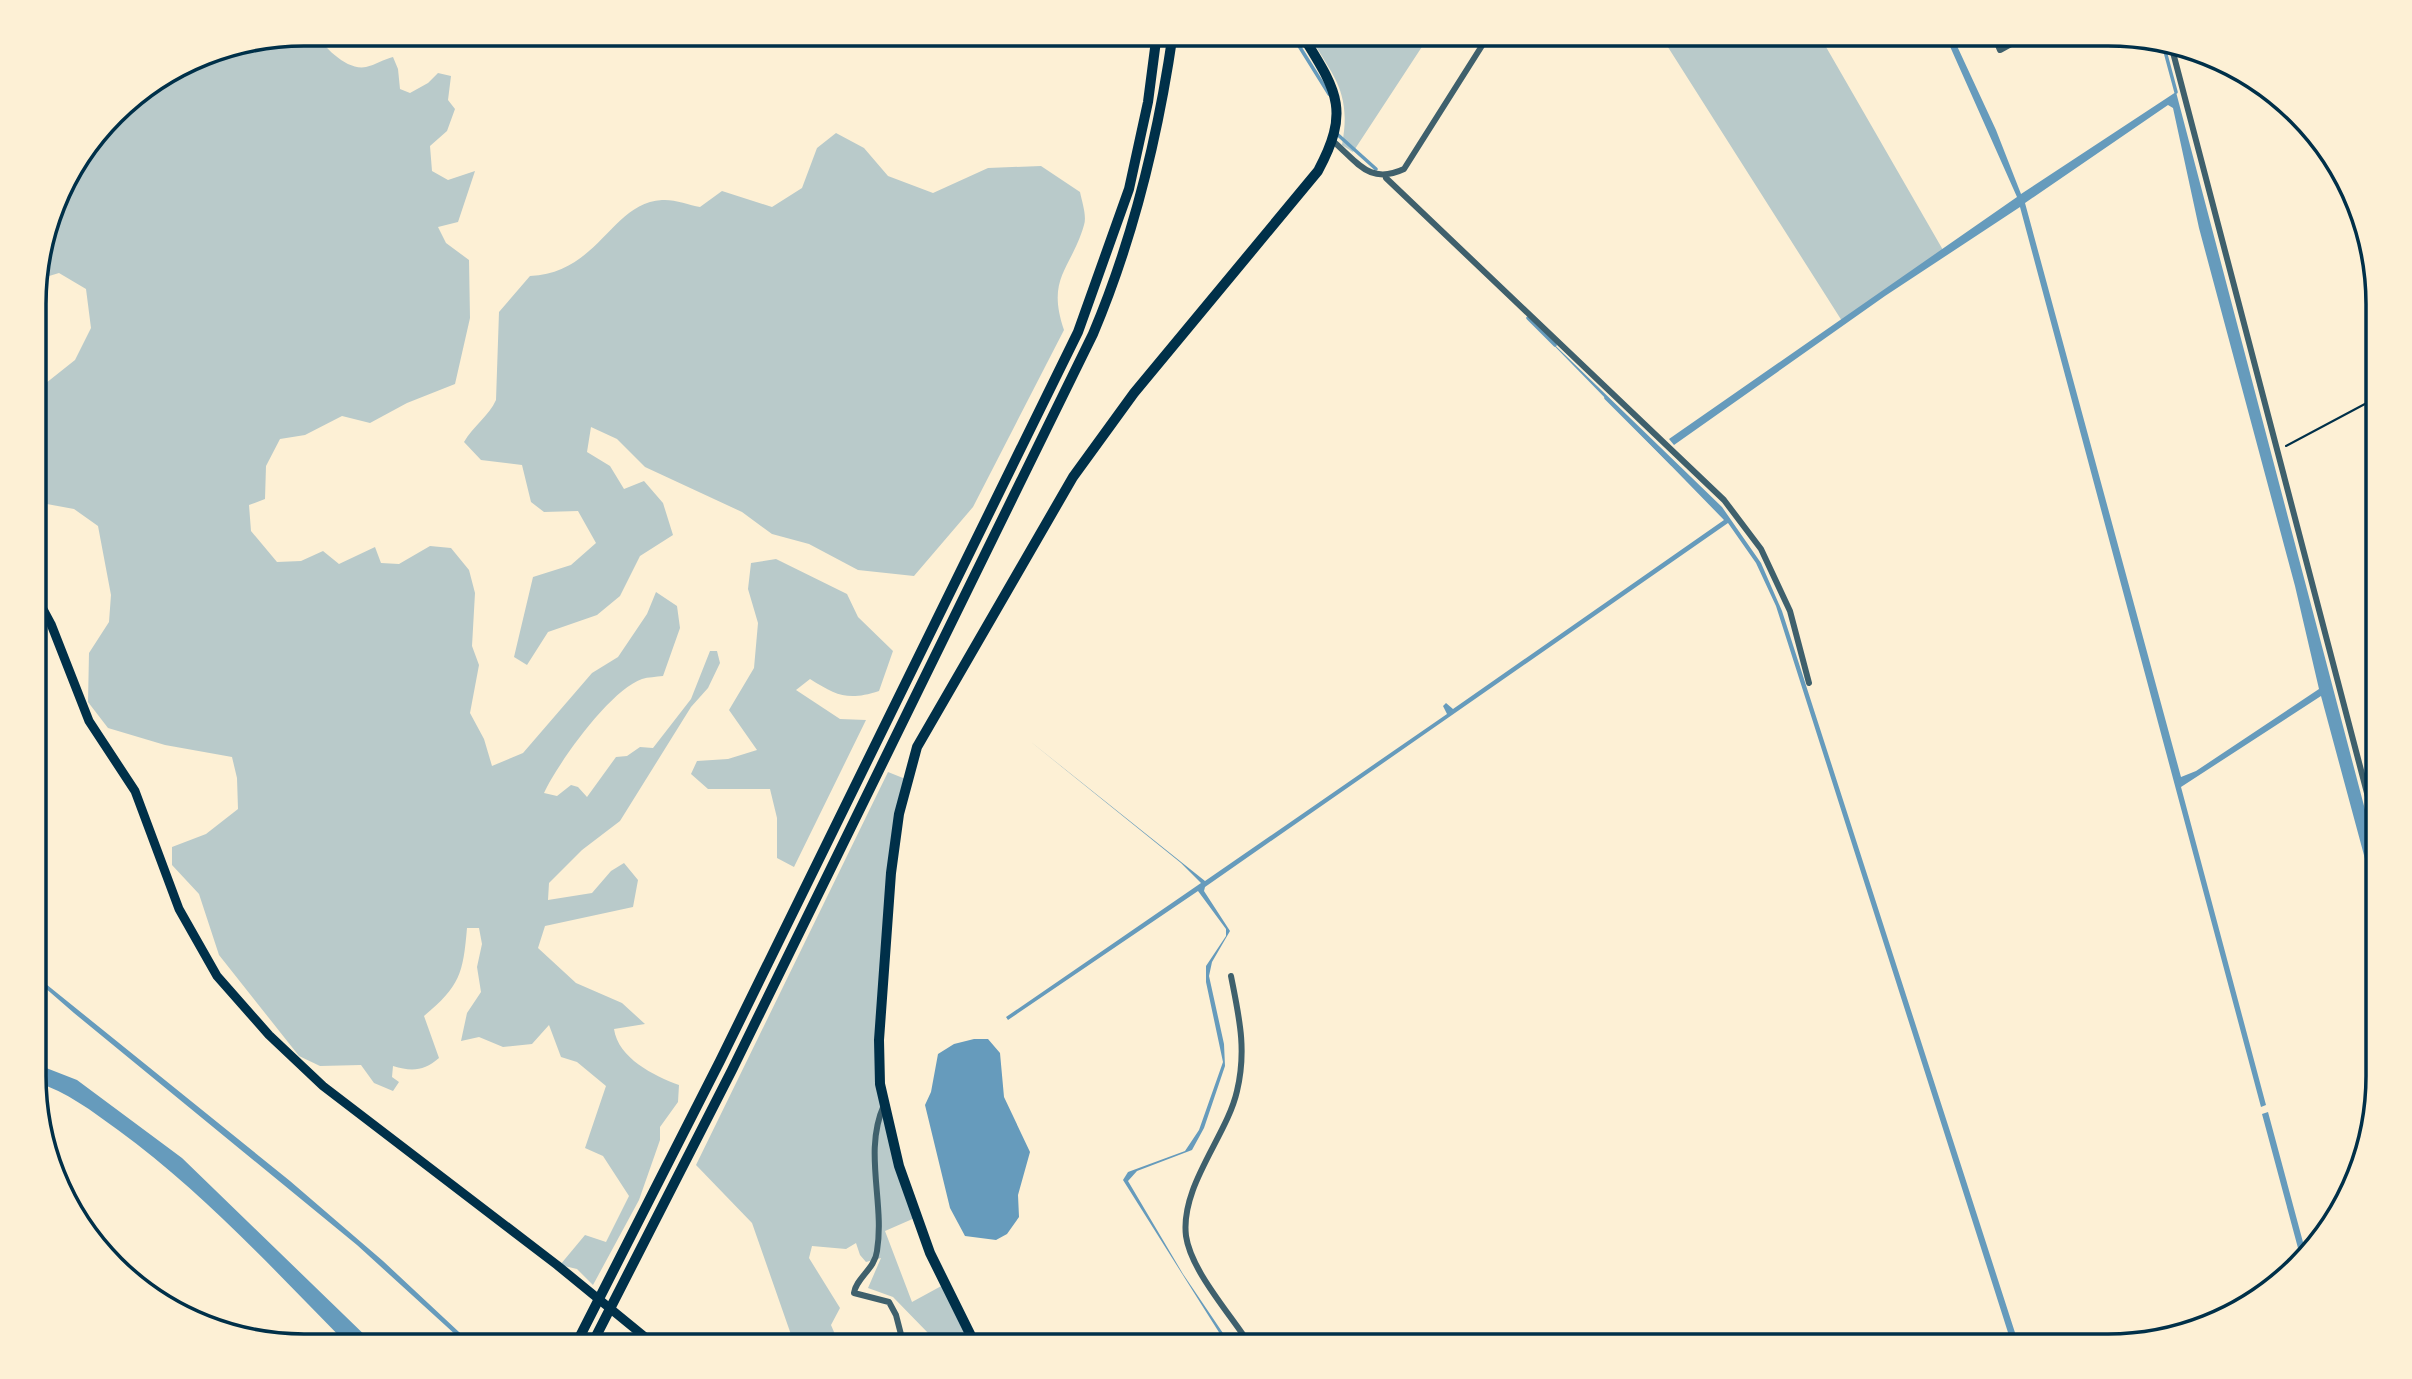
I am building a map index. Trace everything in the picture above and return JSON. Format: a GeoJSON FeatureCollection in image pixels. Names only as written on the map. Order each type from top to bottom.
{"type":"FeatureCollection","features":[{"type":"Feature","properties":{"kind":"highway"},"geometry":{"type":"LineString","coordinates":[[581,1334],[720,1061],[1078,332],[1129,189],[1148,102],[1155,46]]}},
{"type":"Feature","properties":{"kind":"highway"},"geometry":{"type":"LineString","coordinates":[[597,1334],[732,1070],[1093,334],[1110,293],[1150,169],[1171,46]]}},
{"type":"Feature","properties":{"kind":"main road"},"geometry":{"type":"LineString","coordinates":[[970,1334],[930,1254],[899,1166],[884,1105],[879,1040],[891,873],[899,814],[917,747],[1073,477],[1134,393],[1318,171],[1334,142],[1338,117],[1336,95],[1308,46]]}},
{"type":"Feature","properties":{"kind":"main road"},"geometry":{"type":"LineString","coordinates":[[46,615],[89,721],[135,791],[179,909],[217,976],[269,1035],[323,1086],[557,1265],[641,1334]]}},
{"type":"Feature","properties":{"kind":"street"},"geometry":{"type":"LineString","coordinates":[[1386,178],[1404,169],[1482,46]]}},
{"type":"Feature","properties":{"kind":"street"},"geometry":{"type":"LineString","coordinates":[[2173,53],[2366,789]]}},
{"type":"Feature","properties":{"kind":"street"},"geometry":{"type":"LineString","coordinates":[[1334,142],[1371,174],[1386,178],[1724,500],[1761,550],[1790,611],[1809,683]]}},
{"type":"Feature","properties":{"kind":"street"},"geometry":{"type":"LineString","coordinates":[[1231,976],[1243,1033],[1237,1093],[1200,1170],[1191,1199],[1186,1235],[1197,1266],[1243,1334]]}},
{"type":"Feature","properties":{"kind":"street"},"geometry":{"type":"LineString","coordinates":[[884,1105],[876,1124],[874,1152],[880,1210],[877,1254],[855,1284],[854,1293],[889,1302],[900,1334]]}},
{"type":"Feature","properties":{"kind":"path"},"geometry":{"type":"LineString","coordinates":[[2278,450],[2366,403]]}},
{"type":"Feature","properties":{"kind":"shaded area"},"geometry":{"type":"Polygon","coordinates":[[[286,46],[325,46],[344,62],[359,67],[393,57],[398,69],[400,89],[410,93],[428,83],[438,73],[451,76],[448,100],[455,109],[447,131],[430,146],[432,171],[448,180],[475,171],[458,222],[438,227],[446,243],[469,260],[470,318],[455,384],[407,403],[370,423],[342,416],[305,435],[280,439],[266,466],[265,499],[249,505],[251,531],[277,562],[301,561],[323,551],[339,564],[375,547],[381,563],[399,564],[430,546],[451,548],[469,570],[475,593],[472,646],[479,665],[470,713],[484,739],[492,766],[523,753],[592,673],[618,657],[647,614],[656,592],[677,606],[680,628],[663,676],[642,679],[615,697],[586,729],[544,793],[557,796],[571,785],[578,787],[587,797],[616,757],[627,756],[640,747],[653,748],[691,699],[710,651],[717,651],[720,663],[708,688],[691,707],[620,821],[582,850],[549,883],[548,900],[592,893],[611,871],[624,863],[638,880],[633,907],[545,926],[538,948],[576,983],[622,1003],[645,1024],[614,1029],[622,1049],[659,1077],[679,1085],[678,1102],[660,1127],[660,1140],[639,1200],[593,1285],[577,1269],[560,1265],[585,1235],[606,1242],[629,1196],[603,1156],[585,1148],[606,1086],[577,1062],[561,1057],[549,1025],[532,1044],[503,1047],[479,1037],[461,1041],[467,1013],[481,992],[477,967],[482,944],[479,928],[467,928],[464,957],[457,978],[445,996],[424,1016],[439,1058],[418,1069],[393,1066],[392,1077],[399,1082],[393,1091],[374,1083],[361,1065],[320,1066],[299,1056],[219,955],[199,894],[172,865],[172,847],[206,834],[238,809],[237,778],[232,757],[165,745],[108,728],[88,702],[89,653],[109,622],[111,595],[98,526],[74,509],[46,504],[46,383],[75,360],[91,328],[86,289],[59,273],[47,277],[54,236],[72,189],[89,160],[109,133],[133,109],[189,72],[220,59],[253,50],[286,46]]]}},
{"type":"Feature","properties":{"kind":"shaded area"},"geometry":{"type":"Polygon","coordinates":[[[1316,46],[1422,46],[1353,152],[1342,145],[1344,111],[1342,97],[1316,46]]]}},
{"type":"Feature","properties":{"kind":"shaded area"},"geometry":{"type":"Polygon","coordinates":[[[1667,46],[1825,46],[1943,250],[1842,321],[1667,46]]]}},
{"type":"Feature","properties":{"kind":"shaded area"},"geometry":{"type":"Polygon","coordinates":[[[836,133],[864,148],[888,176],[933,193],[988,168],[1041,166],[1080,192],[1085,221],[1059,285],[1059,312],[1064,330],[973,507],[914,576],[858,570],[809,544],[772,534],[742,512],[645,467],[617,439],[591,427],[587,452],[610,466],[624,489],[644,481],[663,503],[673,535],[640,556],[620,596],[597,615],[548,632],[527,665],[514,657],[533,577],[571,565],[596,543],[578,511],[544,512],[531,502],[522,465],[481,460],[464,442],[496,400],[499,312],[530,276],[553,272],[573,263],[630,213],[645,204],[667,200],[700,207],[722,191],[772,207],[802,188],[817,148],[836,133]]]}},
{"type":"Feature","properties":{"kind":"shaded area"},"geometry":{"type":"Polygon","coordinates":[[[776,559],[847,594],[858,617],[893,651],[879,691],[859,696],[843,695],[810,679],[796,690],[840,719],[866,720],[794,867],[777,858],[777,818],[770,789],[708,789],[691,774],[697,761],[728,759],[757,750],[729,710],[754,668],[758,623],[748,589],[751,563],[776,559]]]}},
{"type":"Feature","properties":{"kind":"shaded area"},"geometry":{"type":"Polygon","coordinates":[[[888,772],[908,780],[899,814],[880,1084],[917,1217],[885,1231],[912,1302],[945,1284],[970,1334],[929,1334],[893,1297],[868,1288],[881,1258],[866,1262],[856,1243],[846,1249],[812,1246],[809,1258],[840,1308],[831,1325],[835,1334],[791,1334],[752,1223],[696,1165],[888,772]]]}},
{"type":"Feature","properties":{"kind":"water"},"geometry":{"type":"Polygon","coordinates":[[[1950,46],[1957,46],[1996,130],[2021,194],[2176,92],[2366,813],[2366,863],[2321,696],[2181,787],[2266,1105],[2261,1107],[2020,207],[1885,296],[1674,445],[1669,439],[2017,197],[1950,46]],[[2168,105],[2025,203],[2181,777],[2196,771],[2319,689],[2295,586],[2199,228],[2173,108],[2168,105]]]}},
{"type":"Feature","properties":{"kind":"water"},"geometry":{"type":"Polygon","coordinates":[[[1533,324],[1722,507],[1761,563],[1782,611],[2015,1334],[2008,1334],[1776,606],[1756,563],[1728,523],[1205,887],[1204,891],[1230,931],[1212,962],[1209,976],[1224,1044],[1225,1066],[1204,1128],[1192,1150],[1137,1171],[1128,1181],[1183,1274],[1224,1334],[1220,1334],[1123,1180],[1128,1172],[1185,1151],[1199,1130],[1223,1062],[1206,982],[1206,966],[1226,936],[1226,929],[1198,891],[1008,1020],[1006,1017],[1201,883],[1181,863],[1031,742],[1205,881],[1447,714],[1443,706],[1446,703],[1453,709],[1724,520],[1533,324]]]}},
{"type":"Feature","properties":{"kind":"water"},"geometry":{"type":"Polygon","coordinates":[[[46,984],[290,1181],[383,1261],[461,1334],[455,1334],[357,1245],[46,989],[46,984]]]}},
{"type":"Feature","properties":{"kind":"water"},"geometry":{"type":"Polygon","coordinates":[[[988,1039],[1000,1053],[1004,1097],[1030,1152],[1018,1195],[1019,1217],[1007,1234],[996,1240],[965,1236],[950,1208],[925,1105],[931,1092],[938,1054],[954,1044],[988,1039]]]}},
{"type":"Feature","properties":{"kind":"water"},"geometry":{"type":"Polygon","coordinates":[[[46,1068],[77,1080],[182,1158],[364,1334],[337,1334],[238,1233],[180,1179],[89,1109],[46,1086],[46,1068]]]}},
{"type":"Feature","properties":{"kind":"water"},"geometry":{"type":"Polygon","coordinates":[[[2268,1112],[2304,1245],[2299,1250],[2262,1114],[2268,1112]]]}},
{"type":"Feature","properties":{"kind":"waterway"},"geometry":{"type":"LineString","coordinates":[[1299,46],[1329,94]]}},
{"type":"Feature","properties":{"kind":"waterway"},"geometry":{"type":"LineString","coordinates":[[2165,51],[2176,92]]}},
{"type":"Feature","properties":{"kind":"waterway"},"geometry":{"type":"LineString","coordinates":[[1337,134],[1376,169]]}},
{"type":"Feature","properties":{"kind":"waterway"},"geometry":{"type":"LineString","coordinates":[[1528,318],[1555,345]]}},
{"type":"Feature","properties":{"kind":"waterway"},"geometry":{"type":"LineString","coordinates":[[1606,398],[1672,464]]}}]}
